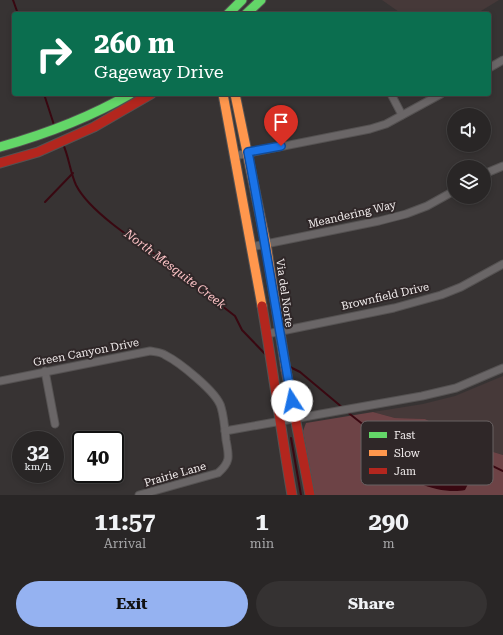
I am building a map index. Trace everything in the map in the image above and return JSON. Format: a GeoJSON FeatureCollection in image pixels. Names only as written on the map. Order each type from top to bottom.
{"type":"FeatureCollection","features":[{"type":"Feature","properties":{"kind":"street"},"geometry":{"type":"LineString","coordinates":[[230,12],[242,0]]}},
{"type":"Feature","properties":{"kind":"street"},"geometry":{"type":"LineString","coordinates":[[248,12],[261,0]]}},
{"type":"Feature","properties":{"kind":"street"},"geometry":{"type":"LineString","coordinates":[[491,67],[503,60]]}},
{"type":"Feature","properties":{"kind":"street"},"geometry":{"type":"LineString","coordinates":[[0,146],[35,138],[78,122],[127,96]]}},
{"type":"Feature","properties":{"kind":"street"},"geometry":{"type":"LineString","coordinates":[[0,163],[38,152],[83,132],[148,96]]}},
{"type":"Feature","properties":{"kind":"street"},"geometry":{"type":"LineString","coordinates":[[223,96],[275,378],[280,422],[292,495]]}},
{"type":"Feature","properties":{"kind":"street","name":"Via del Norte"},"geometry":{"type":"LineString","coordinates":[[235,96],[266,244],[278,331],[310,495]]}},
{"type":"Feature","properties":{"kind":"street"},"geometry":{"type":"LineString","coordinates":[[392,96],[402,115]]}},
{"type":"Feature","properties":{"kind":"street"},"geometry":{"type":"LineString","coordinates":[[234,156],[370,129],[402,115],[437,96]]}},
{"type":"Feature","properties":{"kind":"street"},"geometry":{"type":"LineString","coordinates":[[118,102],[125,110]]}},
{"type":"Feature","properties":{"kind":"street"},"geometry":{"type":"LineString","coordinates":[[491,171],[503,166]]}},
{"type":"Feature","properties":{"kind":"street","name":"Meandering Way"},"geometry":{"type":"LineString","coordinates":[[251,247],[379,221],[406,214],[427,206],[447,195]]}},
{"type":"Feature","properties":{"kind":"street","name":"Brownfield Drive"},"geometry":{"type":"LineString","coordinates":[[267,334],[394,308],[461,287],[503,264]]}},
{"type":"Feature","properties":{"kind":"street","name":"Green Canyon Drive"},"geometry":{"type":"LineString","coordinates":[[0,381],[150,351],[163,354],[203,384],[221,406],[225,431]]}},
{"type":"Feature","properties":{"kind":"street"},"geometry":{"type":"LineString","coordinates":[[225,431],[422,396],[456,388],[503,368]]}},
{"type":"Feature","properties":{"kind":"street"},"geometry":{"type":"LineString","coordinates":[[45,372],[55,424]]}},
{"type":"Feature","properties":{"kind":"street","name":"Prairie Lane"},"geometry":{"type":"LineString","coordinates":[[139,495],[218,473],[225,467],[228,460],[225,431]]}},
{"type":"Feature","properties":{"kind":"shaded area"},"geometry":{"type":"Polygon","coordinates":[[[382,0],[499,0],[479,12],[399,12],[382,0]]]}},
{"type":"Feature","properties":{"kind":"shaded area"},"geometry":{"type":"Polygon","coordinates":[[[503,376],[503,455],[493,452],[493,421],[429,421],[425,419],[395,418],[373,412],[423,404],[455,396],[503,376]]]}},
{"type":"Feature","properties":{"kind":"shaded area"},"geometry":{"type":"Polygon","coordinates":[[[373,412],[395,418],[425,419],[429,421],[361,421],[361,485],[493,485],[493,452],[503,455],[503,495],[315,495],[303,431],[306,423],[373,412]]]}},
{"type":"Feature","properties":{"kind":"shaded area"},"geometry":{"type":"Polygon","coordinates":[[[423,485],[468,485],[465,490],[456,491],[446,491],[423,485]]]}},
{"type":"Feature","properties":{"kind":"waterway","name":"North Mesquite Creek"},"geometry":{"type":"LineString","coordinates":[[13,0],[17,12]]}},
{"type":"Feature","properties":{"kind":"waterway","name":"North Mesquite Creek"},"geometry":{"type":"LineString","coordinates":[[45,96],[55,128]]}},
{"type":"Feature","properties":{"kind":"waterway","name":"North Mesquite Creek"},"geometry":{"type":"LineString","coordinates":[[63,144],[72,175],[76,185],[84,197],[125,234],[186,275],[191,282],[235,316],[242,330],[268,357]]}},
{"type":"Feature","properties":{"kind":"waterway"},"geometry":{"type":"LineString","coordinates":[[45,202],[73,173]]}},
{"type":"Feature","properties":{"kind":"waterway","name":"North Mesquite Creek"},"geometry":{"type":"LineString","coordinates":[[288,366],[300,372],[343,408]]}},
{"type":"Feature","properties":{"kind":"waterway","name":"North Mesquite Creek"},"geometry":{"type":"LineString","coordinates":[[346,411],[361,423]]}},
{"type":"Feature","properties":{"kind":"waterway"},"geometry":{"type":"LineString","coordinates":[[291,438],[301,495]]}},
{"type":"Feature","properties":{"kind":"waterway","name":"North Mesquite Creek"},"geometry":{"type":"LineString","coordinates":[[493,466],[503,471]]}},
{"type":"Feature","properties":{"kind":"traffic: fast"},"geometry":{"type":"LineString","coordinates":[[230,12],[242,0]]}},
{"type":"Feature","properties":{"kind":"traffic: fast"},"geometry":{"type":"LineString","coordinates":[[248,12],[261,0]]}},
{"type":"Feature","properties":{"kind":"traffic: fast"},"geometry":{"type":"LineString","coordinates":[[0,147],[67,125],[99,111],[127,96]]}},
{"type":"Feature","properties":{"kind":"traffic: slow"},"geometry":{"type":"LineString","coordinates":[[223,96],[262,306]]}},
{"type":"Feature","properties":{"kind":"traffic: slow"},"geometry":{"type":"LineString","coordinates":[[235,96],[266,244],[286,370]]}},
{"type":"Feature","properties":{"kind":"traffic: jam"},"geometry":{"type":"LineString","coordinates":[[0,163],[38,152],[94,127],[148,96]]}},
{"type":"Feature","properties":{"kind":"traffic: jam"},"geometry":{"type":"LineString","coordinates":[[262,306],[292,495]]}},
{"type":"Feature","properties":{"kind":"traffic: jam"},"geometry":{"type":"LineString","coordinates":[[286,370],[310,495]]}},
{"type":"Feature","properties":{"kind":"route"},"geometry":{"type":"LineString","coordinates":[[281,146],[248,152],[266,244],[278,331],[292,401]]}}]}
